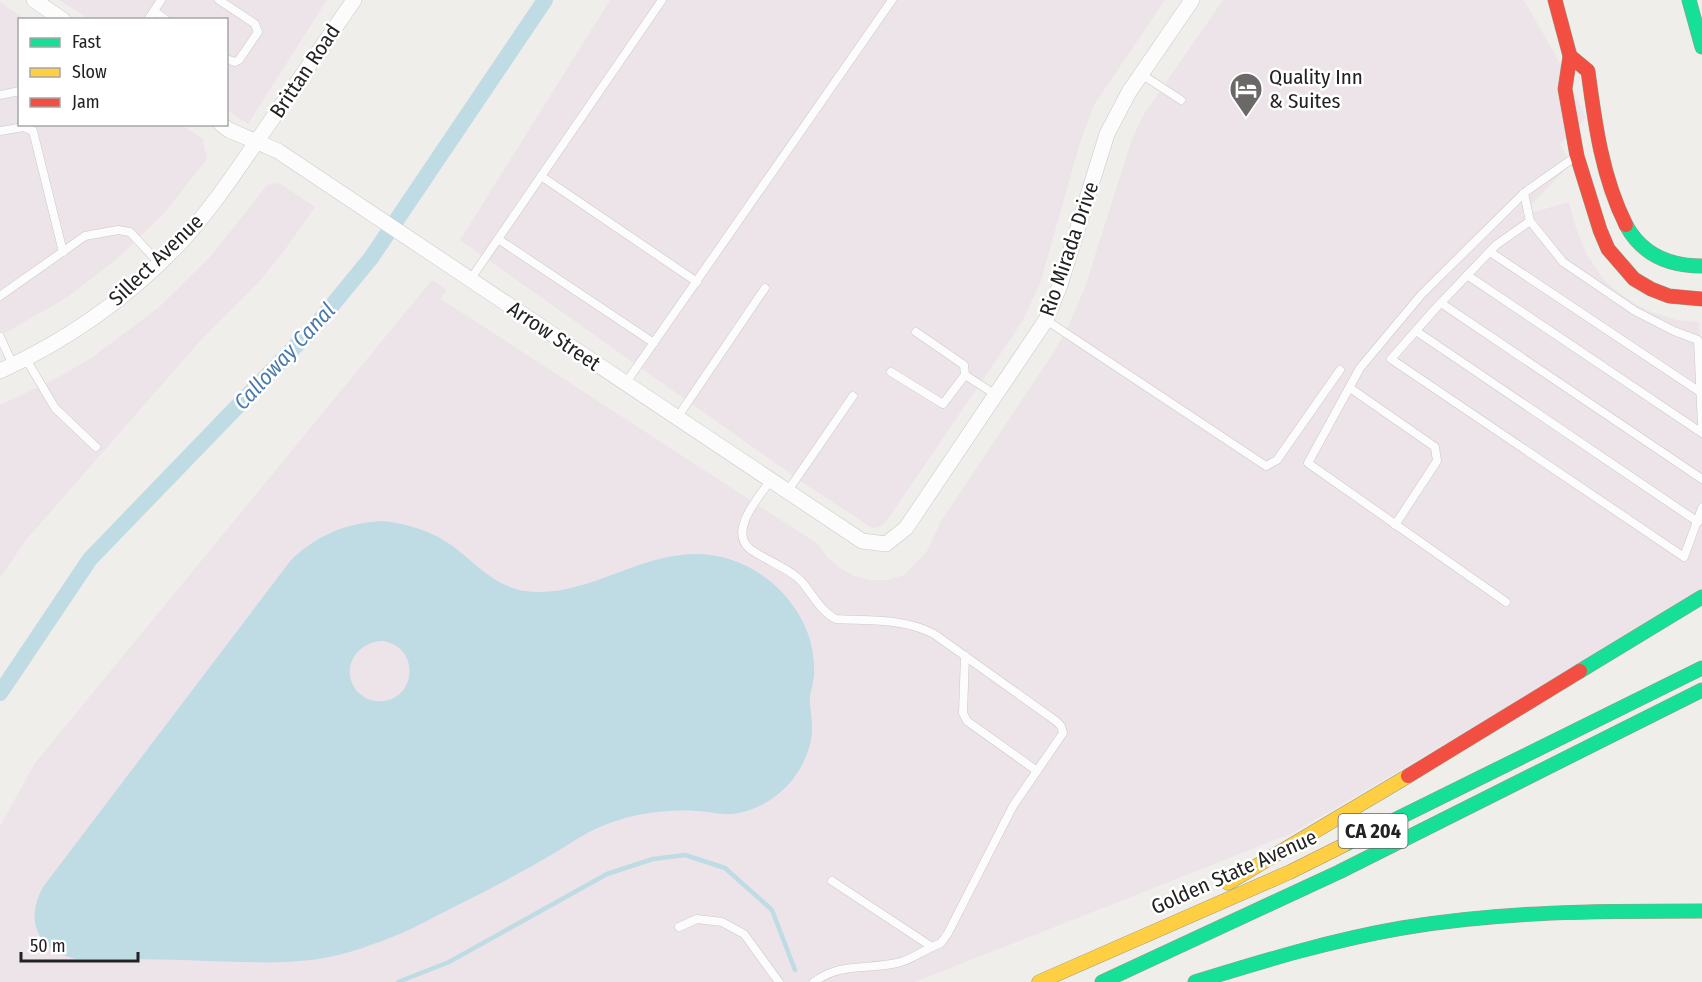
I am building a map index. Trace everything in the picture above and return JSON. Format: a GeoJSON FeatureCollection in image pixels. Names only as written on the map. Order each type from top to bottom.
{"type":"FeatureCollection","features":[{"type":"Feature","properties":{"kind":"main road"},"geometry":{"type":"LineString","coordinates":[[1555,0],[1570,56],[1565,89],[1576,156],[1608,249],[1634,279],[1651,289],[1669,296],[1702,299]]}},
{"type":"Feature","properties":{"kind":"main road"},"geometry":{"type":"LineString","coordinates":[[1689,0],[1702,47]]}},
{"type":"Feature","properties":{"kind":"main road"},"geometry":{"type":"LineString","coordinates":[[1570,56],[1588,71],[1596,126],[1614,202],[1622,222],[1648,251],[1665,261],[1702,266]]}},
{"type":"Feature","properties":{"kind":"main road"},"geometry":{"type":"LineString","coordinates":[[1114,950],[1361,805],[1702,597]]}},
{"type":"Feature","properties":{"kind":"main road","name":"Golden State Avenue"},"geometry":{"type":"LineString","coordinates":[[1039,982],[1290,872],[1702,668]]}},
{"type":"Feature","properties":{"kind":"main road","name":"Golden State Avenue"},"geometry":{"type":"LineString","coordinates":[[1102,982],[1339,872],[1702,690]]}},
{"type":"Feature","properties":{"kind":"main road"},"geometry":{"type":"LineString","coordinates":[[1195,982],[1273,958],[1347,939],[1405,928],[1530,914],[1584,911],[1702,911]]}},
{"type":"Feature","properties":{"kind":"street"},"geometry":{"type":"LineString","coordinates":[[34,0],[60,18]]}},
{"type":"Feature","properties":{"kind":"street","name":"Brittan Road"},"geometry":{"type":"LineString","coordinates":[[257,142],[354,0]]}},
{"type":"Feature","properties":{"kind":"street","name":"Rio Mirada Drive"},"geometry":{"type":"LineString","coordinates":[[886,544],[906,528],[1046,320],[1060,285],[1107,134],[1141,74],[1192,0]]}},
{"type":"Feature","properties":{"kind":"street","name":"Arrow Street"},"geometry":{"type":"LineString","coordinates":[[225,126],[278,151],[862,541],[886,544]]}},
{"type":"Feature","properties":{"kind":"street","name":"Sillect Avenue"},"geometry":{"type":"LineString","coordinates":[[13,365],[66,336],[107,308],[159,263],[181,242],[213,204],[257,142]]}},
{"type":"Feature","properties":{"kind":"lane"},"geometry":{"type":"LineString","coordinates":[[148,18],[161,0]]}},
{"type":"Feature","properties":{"kind":"lane"},"geometry":{"type":"LineString","coordinates":[[219,0],[255,24],[258,32],[239,60],[235,62],[228,60]]}},
{"type":"Feature","properties":{"kind":"lane"},"geometry":{"type":"LineString","coordinates":[[470,280],[662,0]]}},
{"type":"Feature","properties":{"kind":"lane"},"geometry":{"type":"LineString","coordinates":[[625,384],[892,0]]}},
{"type":"Feature","properties":{"kind":"lane"},"geometry":{"type":"LineString","coordinates":[[153,11],[163,18]]}},
{"type":"Feature","properties":{"kind":"lane"},"geometry":{"type":"LineString","coordinates":[[1141,74],[1181,100]]}},
{"type":"Feature","properties":{"kind":"lane"},"geometry":{"type":"LineString","coordinates":[[0,95],[18,91]]}},
{"type":"Feature","properties":{"kind":"lane"},"geometry":{"type":"LineString","coordinates":[[0,131],[24,127],[33,131],[63,252]]}},
{"type":"Feature","properties":{"kind":"lane"},"geometry":{"type":"LineString","coordinates":[[1506,602],[1308,463],[1360,368],[1421,295],[1524,193],[1576,156]]}},
{"type":"Feature","properties":{"kind":"lane"},"geometry":{"type":"LineString","coordinates":[[541,176],[696,282]]}},
{"type":"Feature","properties":{"kind":"lane"},"geometry":{"type":"LineString","coordinates":[[1524,193],[1530,221],[1563,262],[1635,311],[1674,331],[1698,340],[1702,425]]}},
{"type":"Feature","properties":{"kind":"lane"},"geometry":{"type":"LineString","coordinates":[[1530,221],[1490,252],[1391,359],[1684,557],[1702,508]]}},
{"type":"Feature","properties":{"kind":"lane"},"geometry":{"type":"LineString","coordinates":[[0,296],[85,236],[118,230],[130,232],[159,263]]}},
{"type":"Feature","properties":{"kind":"lane"},"geometry":{"type":"LineString","coordinates":[[498,239],[654,343]]}},
{"type":"Feature","properties":{"kind":"lane"},"geometry":{"type":"LineString","coordinates":[[1490,252],[1700,392]]}},
{"type":"Feature","properties":{"kind":"lane"},"geometry":{"type":"LineString","coordinates":[[1467,275],[1702,433]]}},
{"type":"Feature","properties":{"kind":"lane"},"geometry":{"type":"LineString","coordinates":[[677,418],[765,288]]}},
{"type":"Feature","properties":{"kind":"lane"},"geometry":{"type":"LineString","coordinates":[[1441,303],[1702,479]]}},
{"type":"Feature","properties":{"kind":"lane"},"geometry":{"type":"LineString","coordinates":[[1046,320],[1266,466],[1277,460],[1340,370]]}},
{"type":"Feature","properties":{"kind":"lane"},"geometry":{"type":"LineString","coordinates":[[1416,331],[1698,522]]}},
{"type":"Feature","properties":{"kind":"lane"},"geometry":{"type":"LineString","coordinates":[[891,372],[943,404],[965,375],[964,364],[916,332]]}},
{"type":"Feature","properties":{"kind":"lane"},"geometry":{"type":"LineString","coordinates":[[0,337],[13,365],[96,447]]}},
{"type":"Feature","properties":{"kind":"lane"},"geometry":{"type":"LineString","coordinates":[[965,375],[996,395]]}},
{"type":"Feature","properties":{"kind":"lane"},"geometry":{"type":"LineString","coordinates":[[1350,388],[1435,447],[1437,461],[1395,525]]}},
{"type":"Feature","properties":{"kind":"lane"},"geometry":{"type":"LineString","coordinates":[[787,492],[853,396]]}},
{"type":"Feature","properties":{"kind":"lane"},"geometry":{"type":"LineString","coordinates":[[770,481],[744,523],[742,533],[744,542],[750,549],[795,576],[829,615],[836,619],[907,623],[919,626],[965,656],[1061,726],[1063,733],[1013,806],[941,943],[899,963],[827,972],[814,982]]}},
{"type":"Feature","properties":{"kind":"lane"},"geometry":{"type":"LineString","coordinates":[[965,656],[963,713],[967,722],[1036,771]]}},
{"type":"Feature","properties":{"kind":"lane"},"geometry":{"type":"LineString","coordinates":[[832,881],[932,947]]}},
{"type":"Feature","properties":{"kind":"lane"},"geometry":{"type":"LineString","coordinates":[[679,927],[697,919],[722,922],[744,934],[778,982]]}},
{"type":"Feature","properties":{"kind":"shaded area"},"geometry":{"type":"Polygon","coordinates":[[[59,0],[327,0],[248,124],[228,111],[228,18],[87,18],[59,0]]]}},
{"type":"Feature","properties":{"kind":"shaded area"},"geometry":{"type":"Polygon","coordinates":[[[610,0],[1165,0],[1094,105],[1080,143],[1040,284],[1022,322],[886,522],[880,527],[872,528],[805,484],[460,240],[610,0]]]}},
{"type":"Feature","properties":{"kind":"shaded area"},"geometry":{"type":"Polygon","coordinates":[[[1223,0],[1524,0],[1564,70],[1586,118],[1560,144],[1571,164],[1520,216],[1569,202],[1586,253],[1601,276],[1614,289],[1651,312],[1677,320],[1699,322],[1702,358],[1702,594],[1293,833],[915,982],[0,982],[0,826],[35,763],[432,280],[447,290],[441,299],[818,544],[827,557],[840,568],[854,576],[870,580],[887,580],[904,575],[927,551],[941,521],[1052,355],[1068,327],[1085,287],[1131,142],[1142,117],[1223,0]]]}},
{"type":"Feature","properties":{"kind":"shaded area"},"geometry":{"type":"Polygon","coordinates":[[[0,2],[24,18],[18,18],[18,126],[184,126],[203,139],[207,159],[165,212],[118,258],[66,298],[0,336],[0,2]]]}},
{"type":"Feature","properties":{"kind":"shaded area"},"geometry":{"type":"Polygon","coordinates":[[[281,184],[315,207],[259,282],[200,341],[26,540],[0,578],[0,405],[55,379],[91,358],[158,308],[211,256],[267,185],[281,184]]]}},
{"type":"Feature","properties":{"kind":"water"},"geometry":{"type":"Polygon","coordinates":[[[392,522],[429,533],[446,541],[495,579],[524,591],[550,592],[575,587],[675,556],[702,554],[729,559],[759,573],[772,583],[795,608],[803,622],[813,654],[814,675],[810,695],[812,734],[806,757],[799,770],[791,781],[770,800],[745,811],[731,814],[696,811],[659,812],[623,819],[600,827],[512,877],[414,927],[382,941],[335,956],[314,960],[269,962],[76,959],[52,949],[38,933],[35,923],[37,900],[43,887],[291,560],[322,537],[356,524],[392,522]],[[382,641],[373,642],[359,651],[354,658],[350,673],[351,682],[360,694],[370,700],[389,700],[400,694],[406,685],[409,663],[404,653],[395,645],[382,641]]]}},
{"type":"Feature","properties":{"kind":"waterway","name":"Calloway Canal"},"geometry":{"type":"LineString","coordinates":[[0,693],[90,559],[316,325],[371,258],[545,0]]}},
{"type":"Feature","properties":{"kind":"waterway"},"geometry":{"type":"LineString","coordinates":[[398,982],[449,962],[607,874],[653,859],[685,855],[725,868],[772,910],[795,970]]}},
{"type":"Feature","properties":{"kind":"traffic: fast"},"geometry":{"type":"LineString","coordinates":[[1689,0],[1702,47]]}},
{"type":"Feature","properties":{"kind":"traffic: fast"},"geometry":{"type":"LineString","coordinates":[[1626,225],[1640,244],[1658,257],[1679,264],[1702,266]]}},
{"type":"Feature","properties":{"kind":"traffic: fast"},"geometry":{"type":"LineString","coordinates":[[1580,671],[1702,597]]}},
{"type":"Feature","properties":{"kind":"traffic: fast"},"geometry":{"type":"LineString","coordinates":[[1344,845],[1702,668]]}},
{"type":"Feature","properties":{"kind":"traffic: fast"},"geometry":{"type":"LineString","coordinates":[[1102,982],[1339,872],[1702,690]]}},
{"type":"Feature","properties":{"kind":"traffic: fast"},"geometry":{"type":"LineString","coordinates":[[1195,982],[1324,945],[1439,922],[1552,913],[1702,911]]}},
{"type":"Feature","properties":{"kind":"traffic: slow"},"geometry":{"type":"LineString","coordinates":[[1228,883],[1408,776]]}},
{"type":"Feature","properties":{"kind":"traffic: slow"},"geometry":{"type":"LineString","coordinates":[[1039,982],[1290,872],[1344,845]]}},
{"type":"Feature","properties":{"kind":"traffic: jam"},"geometry":{"type":"LineString","coordinates":[[1555,0],[1570,56],[1565,89],[1577,156],[1608,249],[1634,279],[1651,289],[1669,296],[1702,299]]}},
{"type":"Feature","properties":{"kind":"traffic: jam"},"geometry":{"type":"LineString","coordinates":[[1570,56],[1588,71],[1605,169],[1626,225]]}},
{"type":"Feature","properties":{"kind":"traffic: jam"},"geometry":{"type":"LineString","coordinates":[[1408,776],[1580,671]]}},
{"type":"Feature","properties":{"kind":"place","name":"Quality Inn & Suites"},"geometry":{"type":"Point","coordinates":[1246,118]}}]}
